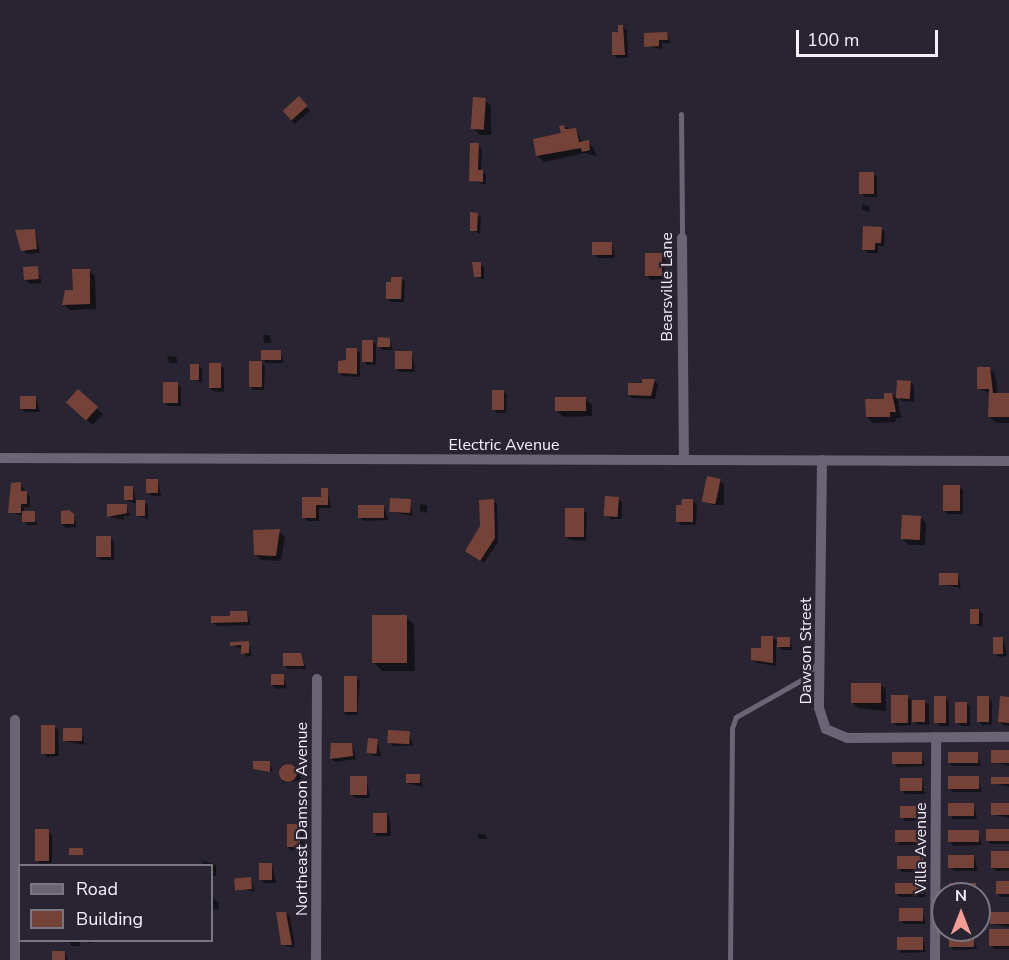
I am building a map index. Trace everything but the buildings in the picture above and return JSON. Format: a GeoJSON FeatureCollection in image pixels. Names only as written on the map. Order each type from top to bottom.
{"type":"FeatureCollection","features":[{"type":"Feature","properties":{"kind":"street","name":"Bearsville Lane"},"geometry":{"type":"LineString","coordinates":[[682,238],[684,460]]}},
{"type":"Feature","properties":{"kind":"street","name":"Electric Avenue"},"geometry":{"type":"LineString","coordinates":[[0,458],[1009,461]]}},
{"type":"Feature","properties":{"kind":"street","name":"Dawson Street"},"geometry":{"type":"LineString","coordinates":[[822,460],[819,708],[826,729],[847,738],[1009,737]]}},
{"type":"Feature","properties":{"kind":"street","name":"Northeast Damson Avenue"},"geometry":{"type":"LineString","coordinates":[[316,960],[317,679]]}},
{"type":"Feature","properties":{"kind":"street"},"geometry":{"type":"LineString","coordinates":[[15,720],[15,960]]}},
{"type":"Feature","properties":{"kind":"street","name":"Villa Avenue"},"geometry":{"type":"LineString","coordinates":[[935,960],[936,737]]}},
{"type":"Feature","properties":{"kind":"lane","name":"Bearsville Lane"},"geometry":{"type":"LineString","coordinates":[[681,114],[682,238]]}},
{"type":"Feature","properties":{"kind":"lane"},"geometry":{"type":"LineString","coordinates":[[730,960],[732,728],[736,717],[801,680],[820,661]]}}]}
